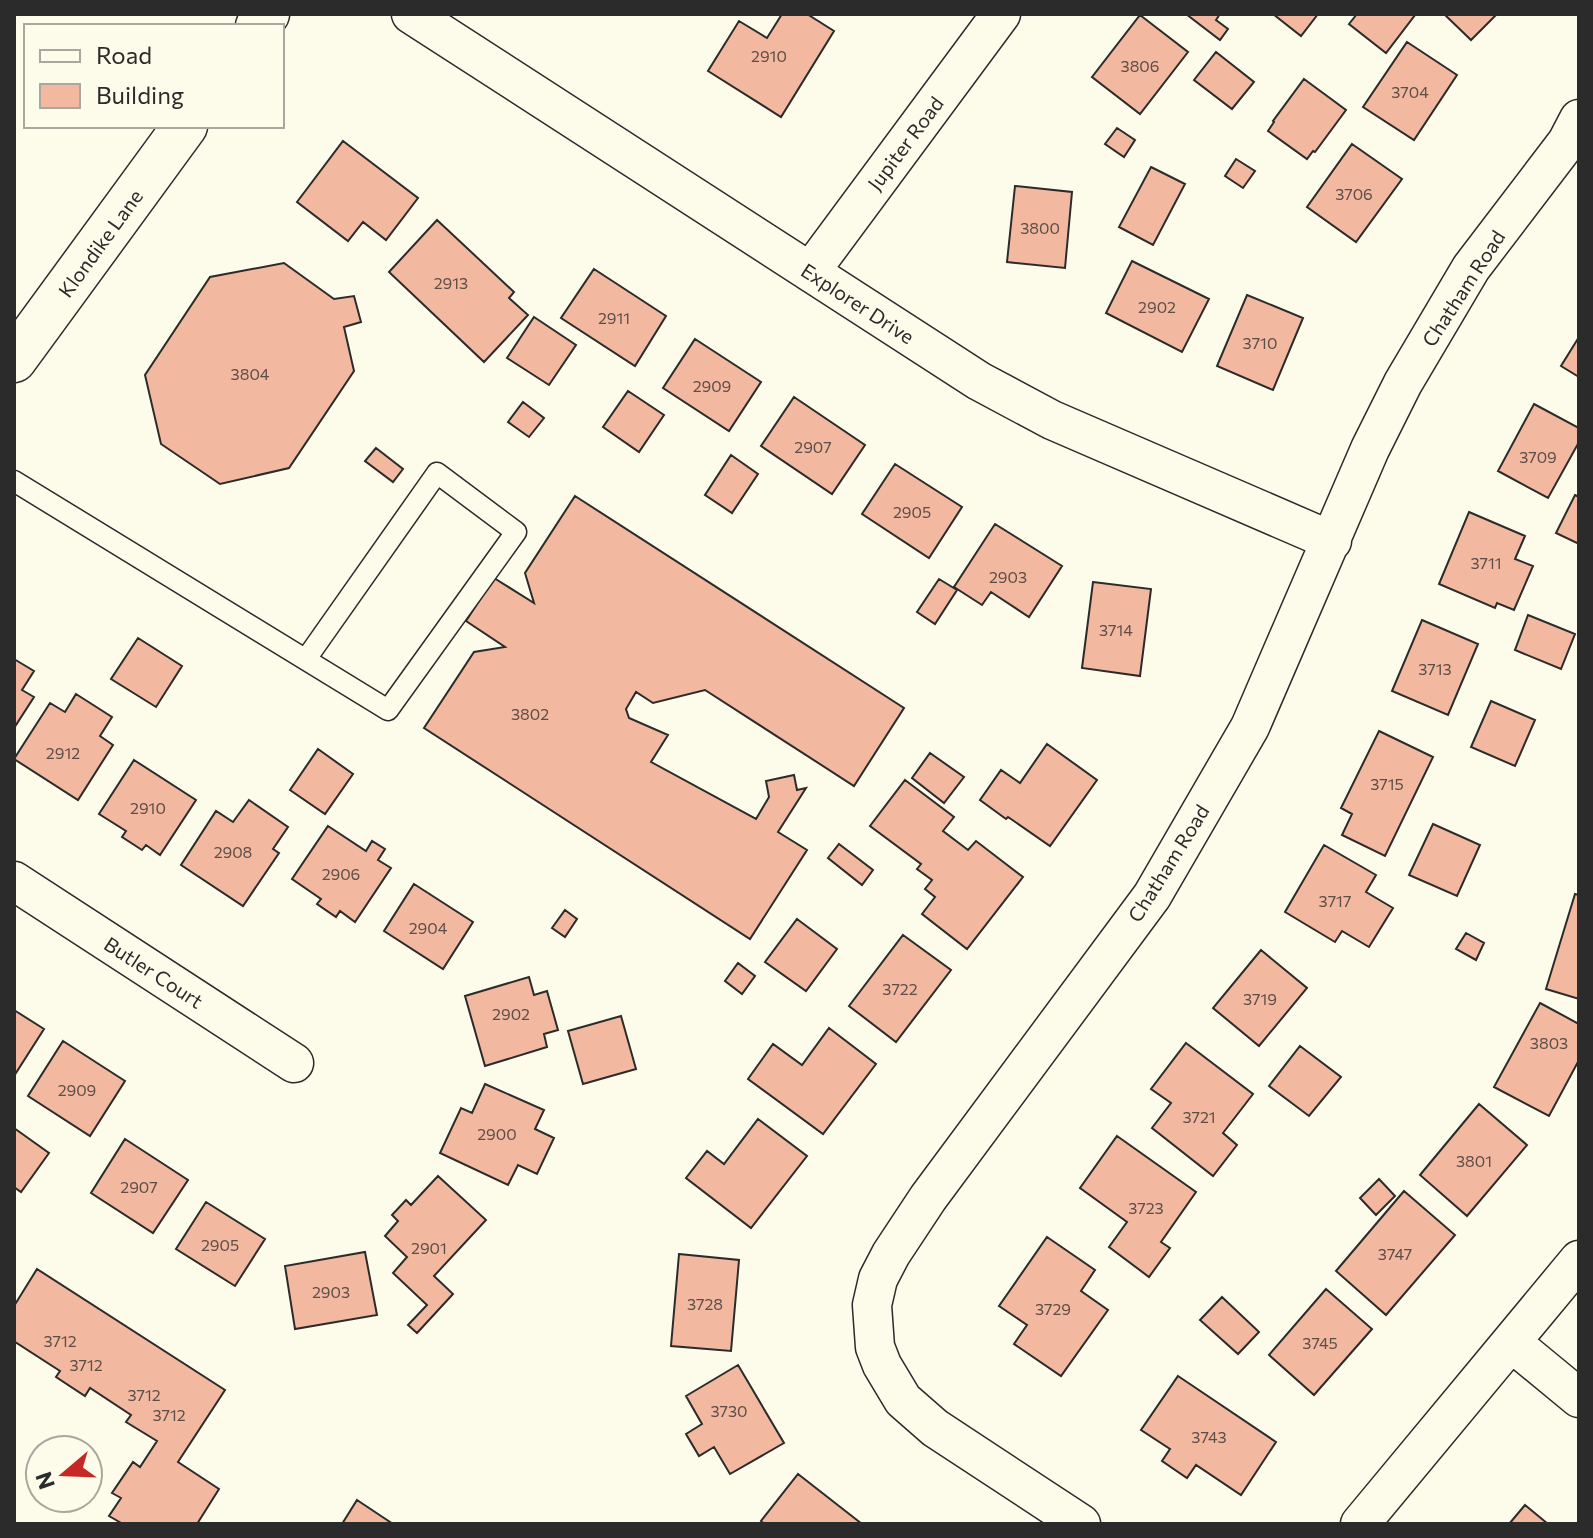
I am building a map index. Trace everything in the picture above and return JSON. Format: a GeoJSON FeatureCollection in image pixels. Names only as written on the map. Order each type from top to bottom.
{"type":"FeatureCollection","features":[{"type":"Feature","properties":{"kind":"street","name":"Explorer Drive"},"geometry":{"type":"LineString","coordinates":[[411,14],[979,381],[1052,420],[1332,541]]}},
{"type":"Feature","properties":{"kind":"street","name":"Jupiter Road"},"geometry":{"type":"LineString","coordinates":[[810,272],[1001,14]]}},
{"type":"Feature","properties":{"kind":"street","name":"Chatham Road"},"geometry":{"type":"LineString","coordinates":[[1081,1524],[935,1428],[903,1400],[875,1347],[872,1305],[878,1279],[928,1198],[1152,896],[1250,727],[1370,449],[1403,383],[1471,268],[1567,142],[1579,119]]}},
{"type":"Feature","properties":{"kind":"street","name":"Klondike Lane"},"geometry":{"type":"LineString","coordinates":[[14,360],[184,128]]}},
{"type":"Feature","properties":{"kind":"street","name":"Butler Court"},"geometry":{"type":"LineString","coordinates":[[14,881],[294,1063]]}},
{"type":"Feature","properties":{"kind":"street"},"geometry":{"type":"LineString","coordinates":[[1360,1524],[1579,1260]]}},
{"type":"Feature","properties":{"kind":"street"},"geometry":{"type":"LineString","coordinates":[[1511,1342],[1579,1398]]}},
{"type":"Feature","properties":{"kind":"lane"},"geometry":{"type":"LineString","coordinates":[[14,481],[388,710],[516,532],[437,473],[306,659]]}},
{"type":"Feature","properties":{"kind":"building"},"geometry":{"type":"Polygon","coordinates":[[[782,14],[807,14],[834,31],[781,117],[708,71],[739,21],[767,38],[782,14]]]}},
{"type":"Feature","properties":{"kind":"building"},"geometry":{"type":"Polygon","coordinates":[[[1186,14],[1220,14],[1216,20],[1228,29],[1220,40],[1186,14]]]}},
{"type":"Feature","properties":{"kind":"building"},"geometry":{"type":"Polygon","coordinates":[[[1273,14],[1318,14],[1301,36],[1273,14]]]}},
{"type":"Feature","properties":{"kind":"building"},"geometry":{"type":"Polygon","coordinates":[[[1357,14],[1415,15],[1386,53],[1349,24],[1357,14]]]}},
{"type":"Feature","properties":{"kind":"building"},"geometry":{"type":"Polygon","coordinates":[[[1444,14],[1497,14],[1471,40],[1444,14]]]}},
{"type":"Feature","properties":{"kind":"building"},"geometry":{"type":"Polygon","coordinates":[[[1140,15],[1188,52],[1140,114],[1092,77],[1140,15]]]}},
{"type":"Feature","properties":{"kind":"building"},"geometry":{"type":"Polygon","coordinates":[[[1407,42],[1457,75],[1414,140],[1363,107],[1407,42]]]}},
{"type":"Feature","properties":{"kind":"building"},"geometry":{"type":"Polygon","coordinates":[[[1216,52],[1254,82],[1232,109],[1194,80],[1216,52]]]}},
{"type":"Feature","properties":{"kind":"building"},"geometry":{"type":"Polygon","coordinates":[[[1304,79],[1346,110],[1307,159],[1268,131],[1304,79]]]}},
{"type":"Feature","properties":{"kind":"building"},"geometry":{"type":"Polygon","coordinates":[[[1117,128],[1135,140],[1124,157],[1105,144],[1117,128]]]}},
{"type":"Feature","properties":{"kind":"building"},"geometry":{"type":"Polygon","coordinates":[[[343,141],[418,198],[386,240],[363,222],[348,241],[297,202],[343,141]]]}},
{"type":"Feature","properties":{"kind":"building"},"geometry":{"type":"Polygon","coordinates":[[[1352,144],[1402,179],[1356,242],[1307,207],[1352,144]]]}},
{"type":"Feature","properties":{"kind":"building"},"geometry":{"type":"Polygon","coordinates":[[[1236,159],[1255,171],[1243,188],[1225,176],[1236,159]]]}},
{"type":"Feature","properties":{"kind":"building"},"geometry":{"type":"Polygon","coordinates":[[[1151,167],[1185,184],[1153,245],[1119,227],[1151,167]]]}},
{"type":"Feature","properties":{"kind":"building"},"geometry":{"type":"Polygon","coordinates":[[[1015,186],[1072,192],[1065,268],[1007,262],[1015,186]]]}},
{"type":"Feature","properties":{"kind":"building"},"geometry":{"type":"Polygon","coordinates":[[[437,220],[514,292],[509,298],[528,315],[484,362],[389,272],[437,220]]]}},
{"type":"Feature","properties":{"kind":"building"},"geometry":{"type":"Polygon","coordinates":[[[1132,261],[1209,299],[1182,352],[1106,313],[1132,261]]]}},
{"type":"Feature","properties":{"kind":"building"},"geometry":{"type":"Polygon","coordinates":[[[284,263],[334,299],[354,296],[361,322],[344,327],[354,371],[289,468],[220,484],[161,444],[145,375],[210,277],[284,263]]]}},
{"type":"Feature","properties":{"kind":"building"},"geometry":{"type":"Polygon","coordinates":[[[594,269],[666,316],[635,366],[561,318],[594,269]]]}},
{"type":"Feature","properties":{"kind":"building"},"geometry":{"type":"Polygon","coordinates":[[[1247,295],[1303,318],[1273,390],[1217,366],[1247,295]]]}},
{"type":"Feature","properties":{"kind":"building"},"geometry":{"type":"Polygon","coordinates":[[[534,317],[576,345],[549,385],[507,358],[534,317]]]}},
{"type":"Feature","properties":{"kind":"building"},"geometry":{"type":"Polygon","coordinates":[[[1579,337],[1579,377],[1561,366],[1579,337]]]}},
{"type":"Feature","properties":{"kind":"building"},"geometry":{"type":"Polygon","coordinates":[[[695,339],[761,382],[729,431],[663,388],[695,339]]]}},
{"type":"Feature","properties":{"kind":"building"},"geometry":{"type":"Polygon","coordinates":[[[628,391],[664,415],[639,452],[603,427],[628,391]]]}},
{"type":"Feature","properties":{"kind":"building"},"geometry":{"type":"Polygon","coordinates":[[[794,397],[865,445],[832,494],[761,446],[794,397]]]}},
{"type":"Feature","properties":{"kind":"building"},"geometry":{"type":"Polygon","coordinates":[[[523,402],[544,418],[529,437],[508,422],[523,402]]]}},
{"type":"Feature","properties":{"kind":"building"},"geometry":{"type":"Polygon","coordinates":[[[1534,404],[1579,428],[1579,442],[1548,498],[1498,471],[1534,404]]]}},
{"type":"Feature","properties":{"kind":"building"},"geometry":{"type":"Polygon","coordinates":[[[376,448],[403,469],[393,482],[365,461],[376,448]]]}},
{"type":"Feature","properties":{"kind":"building"},"geometry":{"type":"Polygon","coordinates":[[[731,455],[758,474],[732,513],[705,495],[731,455]]]}},
{"type":"Feature","properties":{"kind":"building"},"geometry":{"type":"Polygon","coordinates":[[[895,464],[962,507],[929,558],[862,514],[895,464]]]}},
{"type":"Feature","properties":{"kind":"building"},"geometry":{"type":"Polygon","coordinates":[[[1575,495],[1579,497],[1579,544],[1556,533],[1575,495]]]}},
{"type":"Feature","properties":{"kind":"building"},"geometry":{"type":"Polygon","coordinates":[[[575,496],[904,708],[854,786],[705,690],[653,703],[636,692],[626,709],[629,718],[668,735],[651,762],[756,819],[769,797],[766,781],[794,775],[797,790],[806,788],[778,832],[807,850],[750,939],[424,728],[474,652],[505,647],[466,621],[494,578],[534,603],[525,573],[575,496]]]}},
{"type":"Feature","properties":{"kind":"building"},"geometry":{"type":"Polygon","coordinates":[[[1469,512],[1525,536],[1515,559],[1533,566],[1514,610],[1497,603],[1495,608],[1439,584],[1469,512]]]}},
{"type":"Feature","properties":{"kind":"building"},"geometry":{"type":"Polygon","coordinates":[[[995,524],[1062,566],[1029,617],[991,592],[982,605],[954,587],[995,524]]]}},
{"type":"Feature","properties":{"kind":"building"},"geometry":{"type":"Polygon","coordinates":[[[939,579],[957,590],[935,624],[917,612],[939,579]]]}},
{"type":"Feature","properties":{"kind":"building"},"geometry":{"type":"Polygon","coordinates":[[[1093,582],[1151,589],[1140,676],[1082,668],[1093,582]]]}},
{"type":"Feature","properties":{"kind":"building"},"geometry":{"type":"Polygon","coordinates":[[[1528,615],[1575,634],[1561,669],[1515,650],[1528,615]]]}},
{"type":"Feature","properties":{"kind":"building"},"geometry":{"type":"Polygon","coordinates":[[[1422,620],[1478,644],[1448,715],[1392,691],[1422,620]]]}},
{"type":"Feature","properties":{"kind":"building"},"geometry":{"type":"Polygon","coordinates":[[[138,638],[182,666],[156,707],[111,679],[138,638]]]}},
{"type":"Feature","properties":{"kind":"building"},"geometry":{"type":"Polygon","coordinates":[[[14,659],[34,671],[22,690],[34,697],[14,728],[14,659]]]}},
{"type":"Feature","properties":{"kind":"building"},"geometry":{"type":"Polygon","coordinates":[[[76,694],[112,717],[100,736],[113,745],[78,800],[14,759],[50,703],[65,712],[76,694]]]}},
{"type":"Feature","properties":{"kind":"building"},"geometry":{"type":"Polygon","coordinates":[[[1491,701],[1535,720],[1515,766],[1471,747],[1491,701]]]}},
{"type":"Feature","properties":{"kind":"building"},"geometry":{"type":"Polygon","coordinates":[[[1379,731],[1433,757],[1385,856],[1342,835],[1352,814],[1341,808],[1379,731]]]}},
{"type":"Feature","properties":{"kind":"building"},"geometry":{"type":"Polygon","coordinates":[[[1047,744],[1097,780],[1050,846],[980,800],[1001,770],[1020,783],[1047,744]]]}},
{"type":"Feature","properties":{"kind":"building"},"geometry":{"type":"Polygon","coordinates":[[[318,749],[353,774],[325,814],[290,790],[318,749]]]}},
{"type":"Feature","properties":{"kind":"building"},"geometry":{"type":"Polygon","coordinates":[[[930,753],[964,777],[944,803],[912,778],[930,753]]]}},
{"type":"Feature","properties":{"kind":"building"},"geometry":{"type":"Polygon","coordinates":[[[134,760],[196,800],[160,855],[146,845],[142,850],[122,837],[126,831],[99,814],[134,760]]]}},
{"type":"Feature","properties":{"kind":"building"},"geometry":{"type":"Polygon","coordinates":[[[905,780],[954,817],[943,831],[968,850],[976,841],[1023,877],[967,949],[922,914],[935,897],[925,889],[932,880],[917,869],[921,864],[870,826],[905,780]]]}},
{"type":"Feature","properties":{"kind":"building"},"geometry":{"type":"Polygon","coordinates":[[[249,800],[288,827],[273,849],[279,853],[243,906],[181,865],[216,811],[233,822],[249,800]]]}},
{"type":"Feature","properties":{"kind":"building"},"geometry":{"type":"Polygon","coordinates":[[[1433,824],[1480,845],[1457,896],[1409,875],[1433,824]]]}},
{"type":"Feature","properties":{"kind":"building"},"geometry":{"type":"Polygon","coordinates":[[[328,826],[366,851],[372,841],[385,849],[378,860],[391,868],[355,922],[340,911],[336,917],[317,904],[321,899],[292,879],[328,826]]]}},
{"type":"Feature","properties":{"kind":"building"},"geometry":{"type":"Polygon","coordinates":[[[839,844],[873,870],[862,885],[828,858],[839,844]]]}},
{"type":"Feature","properties":{"kind":"building"},"geometry":{"type":"Polygon","coordinates":[[[1324,845],[1376,875],[1366,892],[1393,908],[1369,947],[1342,931],[1335,942],[1285,912],[1324,845]]]}},
{"type":"Feature","properties":{"kind":"building"},"geometry":{"type":"Polygon","coordinates":[[[414,884],[473,922],[443,969],[384,931],[414,884]]]}},
{"type":"Feature","properties":{"kind":"building"},"geometry":{"type":"Polygon","coordinates":[[[1575,894],[1579,895],[1579,999],[1546,989],[1575,894]]]}},
{"type":"Feature","properties":{"kind":"building"},"geometry":{"type":"Polygon","coordinates":[[[565,910],[577,919],[565,937],[552,928],[565,910]]]}},
{"type":"Feature","properties":{"kind":"building"},"geometry":{"type":"Polygon","coordinates":[[[797,919],[837,949],[806,991],[765,962],[797,919]]]}},
{"type":"Feature","properties":{"kind":"building"},"geometry":{"type":"Polygon","coordinates":[[[1466,933],[1484,943],[1476,960],[1456,949],[1466,933]]]}},
{"type":"Feature","properties":{"kind":"building"},"geometry":{"type":"Polygon","coordinates":[[[903,935],[951,970],[896,1042],[849,1006],[903,935]]]}},
{"type":"Feature","properties":{"kind":"building"},"geometry":{"type":"Polygon","coordinates":[[[1261,950],[1307,988],[1259,1046],[1213,1008],[1261,950]]]}},
{"type":"Feature","properties":{"kind":"building"},"geometry":{"type":"Polygon","coordinates":[[[738,963],[755,976],[742,994],[725,981],[738,963]]]}},
{"type":"Feature","properties":{"kind":"building"},"geometry":{"type":"Polygon","coordinates":[[[529,977],[534,995],[547,991],[558,1030],[544,1034],[547,1047],[485,1066],[465,996],[529,977]]]}},
{"type":"Feature","properties":{"kind":"building"},"geometry":{"type":"Polygon","coordinates":[[[1540,1003],[1579,1024],[1579,1060],[1549,1116],[1494,1087],[1540,1003]]]}},
{"type":"Feature","properties":{"kind":"building"},"geometry":{"type":"Polygon","coordinates":[[[14,1010],[44,1029],[14,1076],[14,1010]]]}},
{"type":"Feature","properties":{"kind":"building"},"geometry":{"type":"Polygon","coordinates":[[[621,1016],[636,1069],[583,1084],[568,1031],[621,1016]]]}},
{"type":"Feature","properties":{"kind":"building"},"geometry":{"type":"Polygon","coordinates":[[[829,1028],[876,1064],[823,1134],[748,1079],[773,1044],[802,1065],[829,1028]]]}},
{"type":"Feature","properties":{"kind":"building"},"geometry":{"type":"Polygon","coordinates":[[[63,1041],[125,1081],[90,1136],[28,1096],[63,1041]]]}},
{"type":"Feature","properties":{"kind":"building"},"geometry":{"type":"Polygon","coordinates":[[[1186,1043],[1253,1094],[1223,1133],[1237,1145],[1213,1176],[1152,1128],[1171,1103],[1151,1089],[1186,1043]]]}},
{"type":"Feature","properties":{"kind":"building"},"geometry":{"type":"Polygon","coordinates":[[[1300,1046],[1341,1077],[1309,1116],[1269,1086],[1300,1046]]]}},
{"type":"Feature","properties":{"kind":"building"},"geometry":{"type":"Polygon","coordinates":[[[485,1084],[544,1110],[535,1129],[554,1138],[537,1174],[518,1165],[508,1185],[440,1153],[461,1108],[472,1113],[485,1084]]]}},
{"type":"Feature","properties":{"kind":"building"},"geometry":{"type":"Polygon","coordinates":[[[1479,1104],[1527,1145],[1467,1216],[1420,1175],[1479,1104]]]}},
{"type":"Feature","properties":{"kind":"building"},"geometry":{"type":"Polygon","coordinates":[[[758,1119],[807,1156],[751,1228],[686,1178],[707,1151],[724,1164],[758,1119]]]}},
{"type":"Feature","properties":{"kind":"building"},"geometry":{"type":"Polygon","coordinates":[[[14,1128],[49,1153],[21,1192],[14,1187],[14,1128]]]}},
{"type":"Feature","properties":{"kind":"building"},"geometry":{"type":"Polygon","coordinates":[[[1117,1136],[1196,1192],[1161,1242],[1170,1248],[1149,1277],[1109,1247],[1127,1222],[1080,1188],[1117,1136]]]}},
{"type":"Feature","properties":{"kind":"building"},"geometry":{"type":"Polygon","coordinates":[[[125,1139],[188,1180],[153,1233],[91,1193],[125,1139]]]}},
{"type":"Feature","properties":{"kind":"building"},"geometry":{"type":"Polygon","coordinates":[[[438,1176],[486,1220],[434,1276],[453,1294],[417,1333],[408,1325],[427,1305],[393,1273],[407,1257],[385,1236],[398,1221],[392,1215],[406,1200],[411,1205],[438,1176]]]}},
{"type":"Feature","properties":{"kind":"building"},"geometry":{"type":"Polygon","coordinates":[[[1379,1179],[1395,1196],[1376,1215],[1360,1198],[1379,1179]]]}},
{"type":"Feature","properties":{"kind":"building"},"geometry":{"type":"Polygon","coordinates":[[[1404,1191],[1455,1235],[1386,1315],[1336,1271],[1404,1191]]]}},
{"type":"Feature","properties":{"kind":"building"},"geometry":{"type":"Polygon","coordinates":[[[206,1202],[265,1239],[235,1286],[176,1249],[206,1202]]]}},
{"type":"Feature","properties":{"kind":"building"},"geometry":{"type":"Polygon","coordinates":[[[1047,1237],[1095,1270],[1081,1291],[1108,1310],[1061,1376],[1014,1344],[1027,1325],[999,1306],[1047,1237]]]}},
{"type":"Feature","properties":{"kind":"building"},"geometry":{"type":"Polygon","coordinates":[[[365,1252],[377,1315],[295,1329],[285,1266],[365,1252]]]}},
{"type":"Feature","properties":{"kind":"building"},"geometry":{"type":"Polygon","coordinates":[[[679,1254],[739,1260],[731,1351],[671,1346],[679,1254]]]}},
{"type":"Feature","properties":{"kind":"building"},"geometry":{"type":"Polygon","coordinates":[[[37,1269],[225,1390],[178,1462],[219,1489],[197,1524],[123,1524],[109,1516],[121,1498],[112,1493],[133,1462],[140,1467],[157,1441],[126,1422],[131,1415],[90,1388],[85,1396],[56,1377],[60,1371],[14,1344],[14,1306],[37,1269]]]}},
{"type":"Feature","properties":{"kind":"building"},"geometry":{"type":"Polygon","coordinates":[[[1326,1289],[1372,1329],[1314,1395],[1269,1355],[1326,1289]]]}},
{"type":"Feature","properties":{"kind":"building"},"geometry":{"type":"Polygon","coordinates":[[[1222,1297],[1259,1332],[1238,1354],[1200,1320],[1222,1297]]]}},
{"type":"Feature","properties":{"kind":"building"},"geometry":{"type":"Polygon","coordinates":[[[738,1365],[784,1443],[730,1474],[714,1447],[699,1456],[686,1434],[702,1424],[686,1396],[738,1365]]]}},
{"type":"Feature","properties":{"kind":"building"},"geometry":{"type":"Polygon","coordinates":[[[1178,1376],[1276,1442],[1241,1495],[1196,1465],[1187,1478],[1162,1461],[1170,1449],[1141,1430],[1178,1376]]]}},
{"type":"Feature","properties":{"kind":"building"},"geometry":{"type":"Polygon","coordinates":[[[798,1474],[862,1524],[764,1524],[761,1521],[798,1474]]]}},
{"type":"Feature","properties":{"kind":"building"},"geometry":{"type":"Polygon","coordinates":[[[357,1500],[393,1524],[342,1524],[357,1500]]]}},
{"type":"Feature","properties":{"kind":"building"},"geometry":{"type":"Polygon","coordinates":[[[1525,1505],[1548,1524],[1509,1524],[1525,1505]]]}}]}
